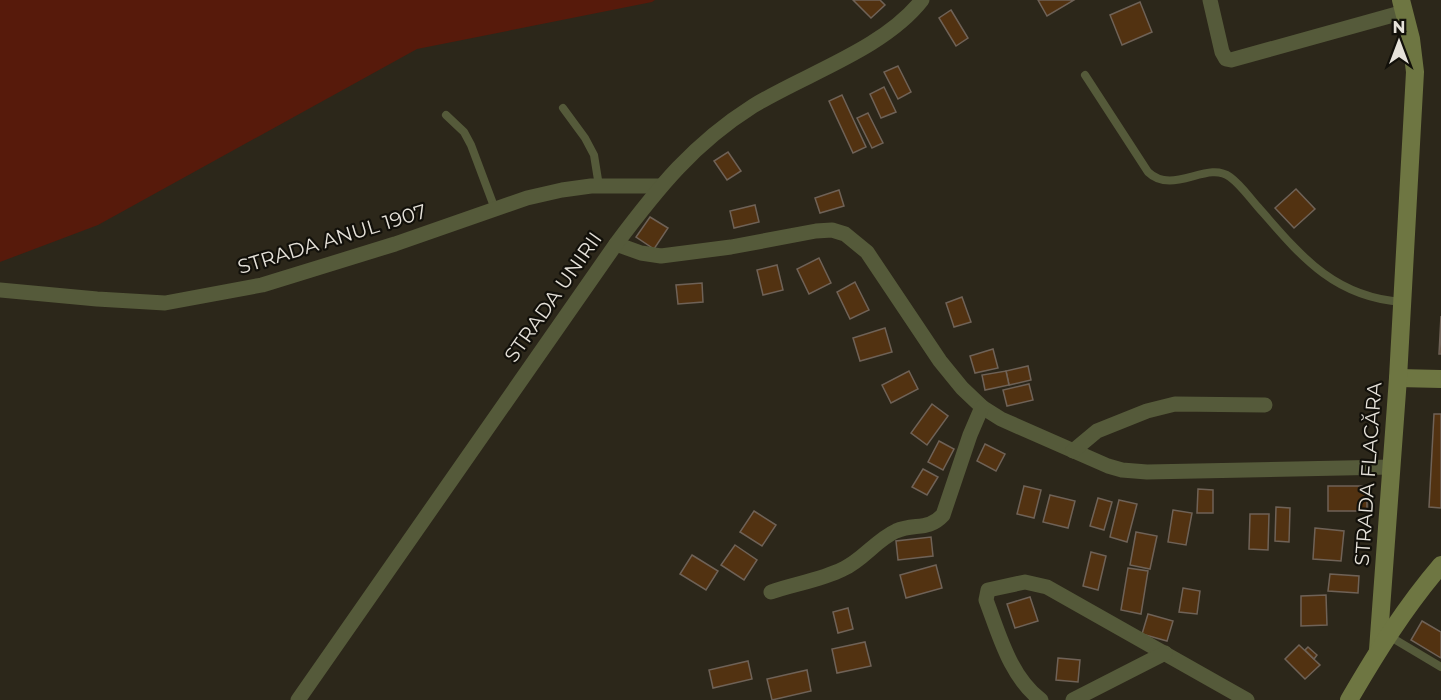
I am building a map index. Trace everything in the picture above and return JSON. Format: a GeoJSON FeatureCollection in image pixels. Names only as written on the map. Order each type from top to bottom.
{"type":"FeatureCollection","features":[{"type":"Feature","properties":{"kind":"street","name":"STRADA UNIRII"},"geometry":{"type":"LineString","coordinates":[[298,700],[616,244],[660,186],[689,155],[730,121],[879,37],[901,21],[922,0]]}},
{"type":"Feature","properties":{"kind":"street"},"geometry":{"type":"LineString","coordinates":[[1210,0],[1222,52],[1226,59],[1231,60],[1403,6]]}},
{"type":"Feature","properties":{"kind":"street","name":"STRADA FLACĂRA"},"geometry":{"type":"LineString","coordinates":[[1383,642],[1391,467],[1415,72],[1411,39],[1403,6]]}},
{"type":"Feature","properties":{"kind":"street","name":"STRADA ANUL 1907"},"geometry":{"type":"LineString","coordinates":[[0,290],[165,303],[262,285],[395,244],[526,198],[562,190],[599,186],[660,186]]}},
{"type":"Feature","properties":{"kind":"street"},"geometry":{"type":"LineString","coordinates":[[616,244],[641,253],[661,256],[731,247],[816,231],[832,230],[845,234],[867,252],[940,361],[962,388],[982,407],[1001,419],[1108,466],[1132,471],[1391,467]]}},
{"type":"Feature","properties":{"kind":"street"},"geometry":{"type":"LineString","coordinates":[[1398,378],[1441,380]]}},
{"type":"Feature","properties":{"kind":"street"},"geometry":{"type":"LineString","coordinates":[[1073,451],[1097,431],[1147,411],[1175,404],[1265,405]]}},
{"type":"Feature","properties":{"kind":"street"},"geometry":{"type":"LineString","coordinates":[[771,592],[843,569],[897,531],[913,526],[927,526],[936,522],[943,515],[982,407]]}},
{"type":"Feature","properties":{"kind":"street"},"geometry":{"type":"LineString","coordinates":[[1349,700],[1407,606],[1441,565]]}},
{"type":"Feature","properties":{"kind":"street"},"geometry":{"type":"LineString","coordinates":[[1041,700],[1024,684],[1011,664],[986,600],[988,590],[1025,582],[1047,587],[1247,700]]}},
{"type":"Feature","properties":{"kind":"street"},"geometry":{"type":"LineString","coordinates":[[1073,700],[1165,653]]}},
{"type":"Feature","properties":{"kind":"lane"},"geometry":{"type":"LineString","coordinates":[[1084,75],[1156,180],[1165,182],[1209,173],[1226,174],[1313,267],[1365,297],[1402,302]]}},
{"type":"Feature","properties":{"kind":"lane"},"geometry":{"type":"LineString","coordinates":[[563,108],[585,138],[594,155],[599,186]]}},
{"type":"Feature","properties":{"kind":"lane"},"geometry":{"type":"LineString","coordinates":[[446,115],[464,132],[471,145],[495,209]]}},
{"type":"Feature","properties":{"kind":"lane"},"geometry":{"type":"LineString","coordinates":[[1383,642],[1441,667]]}},
{"type":"Feature","properties":{"kind":"shaded area"},"geometry":{"type":"Polygon","coordinates":[[[0,0],[655,0],[417,49],[98,225],[0,262],[0,0]]]}},
{"type":"Feature","properties":{"kind":"building"},"geometry":{"type":"Polygon","coordinates":[[[853,0],[880,0],[885,5],[871,18],[853,0]]]}},
{"type":"Feature","properties":{"kind":"building"},"geometry":{"type":"Polygon","coordinates":[[[1038,0],[1074,0],[1047,16],[1038,0]]]}},
{"type":"Feature","properties":{"kind":"building"},"geometry":{"type":"Polygon","coordinates":[[[1140,2],[1152,32],[1122,45],[1110,15],[1140,2]]]}},
{"type":"Feature","properties":{"kind":"building"},"geometry":{"type":"Polygon","coordinates":[[[951,10],[968,38],[956,46],[939,18],[951,10]]]}},
{"type":"Feature","properties":{"kind":"building"},"geometry":{"type":"Polygon","coordinates":[[[898,66],[911,92],[898,99],[884,72],[898,66]]]}},
{"type":"Feature","properties":{"kind":"building"},"geometry":{"type":"Polygon","coordinates":[[[884,87],[896,112],[881,118],[870,94],[884,87]]]}},
{"type":"Feature","properties":{"kind":"building"},"geometry":{"type":"Polygon","coordinates":[[[842,95],[866,147],[853,153],[829,101],[842,95]]]}},
{"type":"Feature","properties":{"kind":"building"},"geometry":{"type":"Polygon","coordinates":[[[868,113],[883,143],[872,148],[857,118],[868,113]]]}},
{"type":"Feature","properties":{"kind":"building"},"geometry":{"type":"Polygon","coordinates":[[[728,152],[741,171],[727,180],[714,161],[728,152]]]}},
{"type":"Feature","properties":{"kind":"building"},"geometry":{"type":"Polygon","coordinates":[[[1296,189],[1315,209],[1294,228],[1275,208],[1296,189]]]}},
{"type":"Feature","properties":{"kind":"building"},"geometry":{"type":"Polygon","coordinates":[[[839,190],[844,206],[820,213],[815,198],[839,190]]]}},
{"type":"Feature","properties":{"kind":"building"},"geometry":{"type":"Polygon","coordinates":[[[755,205],[759,222],[734,228],[730,211],[755,205]]]}},
{"type":"Feature","properties":{"kind":"building"},"geometry":{"type":"Polygon","coordinates":[[[650,217],[668,228],[654,249],[636,237],[650,217]]]}},
{"type":"Feature","properties":{"kind":"building"},"geometry":{"type":"Polygon","coordinates":[[[819,258],[831,283],[809,294],[797,269],[819,258]]]}},
{"type":"Feature","properties":{"kind":"building"},"geometry":{"type":"Polygon","coordinates":[[[777,265],[783,290],[763,295],[757,270],[777,265]]]}},
{"type":"Feature","properties":{"kind":"building"},"geometry":{"type":"Polygon","coordinates":[[[855,282],[869,310],[850,319],[837,292],[855,282]]]}},
{"type":"Feature","properties":{"kind":"building"},"geometry":{"type":"Polygon","coordinates":[[[702,283],[703,302],[678,304],[676,285],[702,283]]]}},
{"type":"Feature","properties":{"kind":"building"},"geometry":{"type":"Polygon","coordinates":[[[962,297],[971,322],[954,327],[946,303],[962,297]]]}},
{"type":"Feature","properties":{"kind":"building"},"geometry":{"type":"Polygon","coordinates":[[[1441,316],[1441,354],[1439,354],[1441,316]]]}},
{"type":"Feature","properties":{"kind":"building"},"geometry":{"type":"Polygon","coordinates":[[[885,328],[892,352],[860,361],[853,338],[885,328]]]}},
{"type":"Feature","properties":{"kind":"building"},"geometry":{"type":"Polygon","coordinates":[[[993,349],[998,368],[975,373],[970,356],[993,349]]]}},
{"type":"Feature","properties":{"kind":"building"},"geometry":{"type":"Polygon","coordinates":[[[1028,366],[1031,380],[1009,385],[1006,371],[1028,366]]]}},
{"type":"Feature","properties":{"kind":"building"},"geometry":{"type":"Polygon","coordinates":[[[909,371],[918,389],[891,403],[882,385],[909,371]]]}},
{"type":"Feature","properties":{"kind":"building"},"geometry":{"type":"Polygon","coordinates":[[[1006,371],[1009,385],[985,390],[982,375],[1006,371]]]}},
{"type":"Feature","properties":{"kind":"building"},"geometry":{"type":"Polygon","coordinates":[[[1029,384],[1033,400],[1007,406],[1003,390],[1029,384]]]}},
{"type":"Feature","properties":{"kind":"building"},"geometry":{"type":"Polygon","coordinates":[[[932,404],[948,416],[927,445],[911,433],[932,404]]]}},
{"type":"Feature","properties":{"kind":"building"},"geometry":{"type":"Polygon","coordinates":[[[1434,414],[1441,414],[1441,508],[1429,507],[1434,414]]]}},
{"type":"Feature","properties":{"kind":"building"},"geometry":{"type":"Polygon","coordinates":[[[939,441],[954,449],[943,470],[928,462],[939,441]]]}},
{"type":"Feature","properties":{"kind":"building"},"geometry":{"type":"Polygon","coordinates":[[[985,444],[1005,454],[996,471],[977,461],[985,444]]]}},
{"type":"Feature","properties":{"kind":"building"},"geometry":{"type":"Polygon","coordinates":[[[923,469],[938,477],[927,495],[912,487],[923,469]]]}},
{"type":"Feature","properties":{"kind":"building"},"geometry":{"type":"Polygon","coordinates":[[[1024,486],[1041,490],[1034,518],[1017,514],[1024,486]]]}},
{"type":"Feature","properties":{"kind":"building"},"geometry":{"type":"Polygon","coordinates":[[[1328,486],[1367,486],[1367,511],[1328,511],[1328,486]]]}},
{"type":"Feature","properties":{"kind":"building"},"geometry":{"type":"Polygon","coordinates":[[[1198,489],[1213,490],[1213,513],[1197,513],[1198,489]]]}},
{"type":"Feature","properties":{"kind":"building"},"geometry":{"type":"Polygon","coordinates":[[[1050,495],[1075,501],[1068,528],[1043,522],[1050,495]]]}},
{"type":"Feature","properties":{"kind":"building"},"geometry":{"type":"Polygon","coordinates":[[[1098,498],[1112,502],[1104,530],[1090,526],[1098,498]]]}},
{"type":"Feature","properties":{"kind":"building"},"geometry":{"type":"Polygon","coordinates":[[[1119,500],[1137,504],[1127,542],[1110,537],[1119,500]]]}},
{"type":"Feature","properties":{"kind":"building"},"geometry":{"type":"Polygon","coordinates":[[[1276,507],[1290,508],[1289,542],[1275,541],[1276,507]]]}},
{"type":"Feature","properties":{"kind":"building"},"geometry":{"type":"Polygon","coordinates":[[[1173,510],[1192,513],[1186,545],[1168,542],[1173,510]]]}},
{"type":"Feature","properties":{"kind":"building"},"geometry":{"type":"Polygon","coordinates":[[[754,511],[776,525],[762,546],[740,532],[754,511]]]}},
{"type":"Feature","properties":{"kind":"building"},"geometry":{"type":"Polygon","coordinates":[[[1250,514],[1269,514],[1268,550],[1249,549],[1250,514]]]}},
{"type":"Feature","properties":{"kind":"building"},"geometry":{"type":"Polygon","coordinates":[[[1315,528],[1344,531],[1341,561],[1313,559],[1315,528]]]}},
{"type":"Feature","properties":{"kind":"building"},"geometry":{"type":"Polygon","coordinates":[[[1136,532],[1157,536],[1150,569],[1130,565],[1136,532]]]}},
{"type":"Feature","properties":{"kind":"building"},"geometry":{"type":"Polygon","coordinates":[[[931,537],[933,556],[898,560],[896,541],[931,537]]]}},
{"type":"Feature","properties":{"kind":"building"},"geometry":{"type":"Polygon","coordinates":[[[735,545],[757,560],[744,580],[721,565],[735,545]]]}},
{"type":"Feature","properties":{"kind":"building"},"geometry":{"type":"Polygon","coordinates":[[[1091,552],[1106,556],[1098,590],[1083,586],[1091,552]]]}},
{"type":"Feature","properties":{"kind":"building"},"geometry":{"type":"Polygon","coordinates":[[[692,555],[718,571],[706,590],[680,574],[692,555]]]}},
{"type":"Feature","properties":{"kind":"building"},"geometry":{"type":"Polygon","coordinates":[[[936,565],[942,588],[906,598],[900,575],[936,565]]]}},
{"type":"Feature","properties":{"kind":"building"},"geometry":{"type":"Polygon","coordinates":[[[1128,568],[1148,571],[1141,614],[1121,610],[1128,568]]]}},
{"type":"Feature","properties":{"kind":"building"},"geometry":{"type":"Polygon","coordinates":[[[1330,574],[1359,576],[1358,593],[1328,591],[1330,574]]]}},
{"type":"Feature","properties":{"kind":"building"},"geometry":{"type":"Polygon","coordinates":[[[1183,588],[1200,591],[1197,614],[1179,612],[1183,588]]]}},
{"type":"Feature","properties":{"kind":"building"},"geometry":{"type":"Polygon","coordinates":[[[1326,595],[1327,625],[1301,626],[1301,596],[1326,595]]]}},
{"type":"Feature","properties":{"kind":"building"},"geometry":{"type":"Polygon","coordinates":[[[1030,597],[1038,621],[1015,628],[1007,604],[1030,597]]]}},
{"type":"Feature","properties":{"kind":"building"},"geometry":{"type":"Polygon","coordinates":[[[848,608],[853,629],[838,633],[833,612],[848,608]]]}},
{"type":"Feature","properties":{"kind":"building"},"geometry":{"type":"Polygon","coordinates":[[[1148,614],[1173,621],[1167,641],[1142,634],[1148,614]]]}},
{"type":"Feature","properties":{"kind":"building"},"geometry":{"type":"Polygon","coordinates":[[[1422,621],[1441,632],[1441,658],[1411,640],[1422,621]]]}},
{"type":"Feature","properties":{"kind":"building"},"geometry":{"type":"Polygon","coordinates":[[[865,642],[871,666],[837,673],[832,649],[865,642]]]}},
{"type":"Feature","properties":{"kind":"building"},"geometry":{"type":"Polygon","coordinates":[[[1299,645],[1320,665],[1305,679],[1285,659],[1299,645]]]}},
{"type":"Feature","properties":{"kind":"building"},"geometry":{"type":"Polygon","coordinates":[[[1308,647],[1317,655],[1314,659],[1305,650],[1308,647]]]}},
{"type":"Feature","properties":{"kind":"building"},"geometry":{"type":"Polygon","coordinates":[[[1058,658],[1080,660],[1078,682],[1056,680],[1058,658]]]}},
{"type":"Feature","properties":{"kind":"building"},"geometry":{"type":"Polygon","coordinates":[[[748,661],[752,679],[713,688],[709,670],[748,661]]]}},
{"type":"Feature","properties":{"kind":"building"},"geometry":{"type":"Polygon","coordinates":[[[807,670],[811,691],[772,700],[767,679],[807,670]]]}}]}
